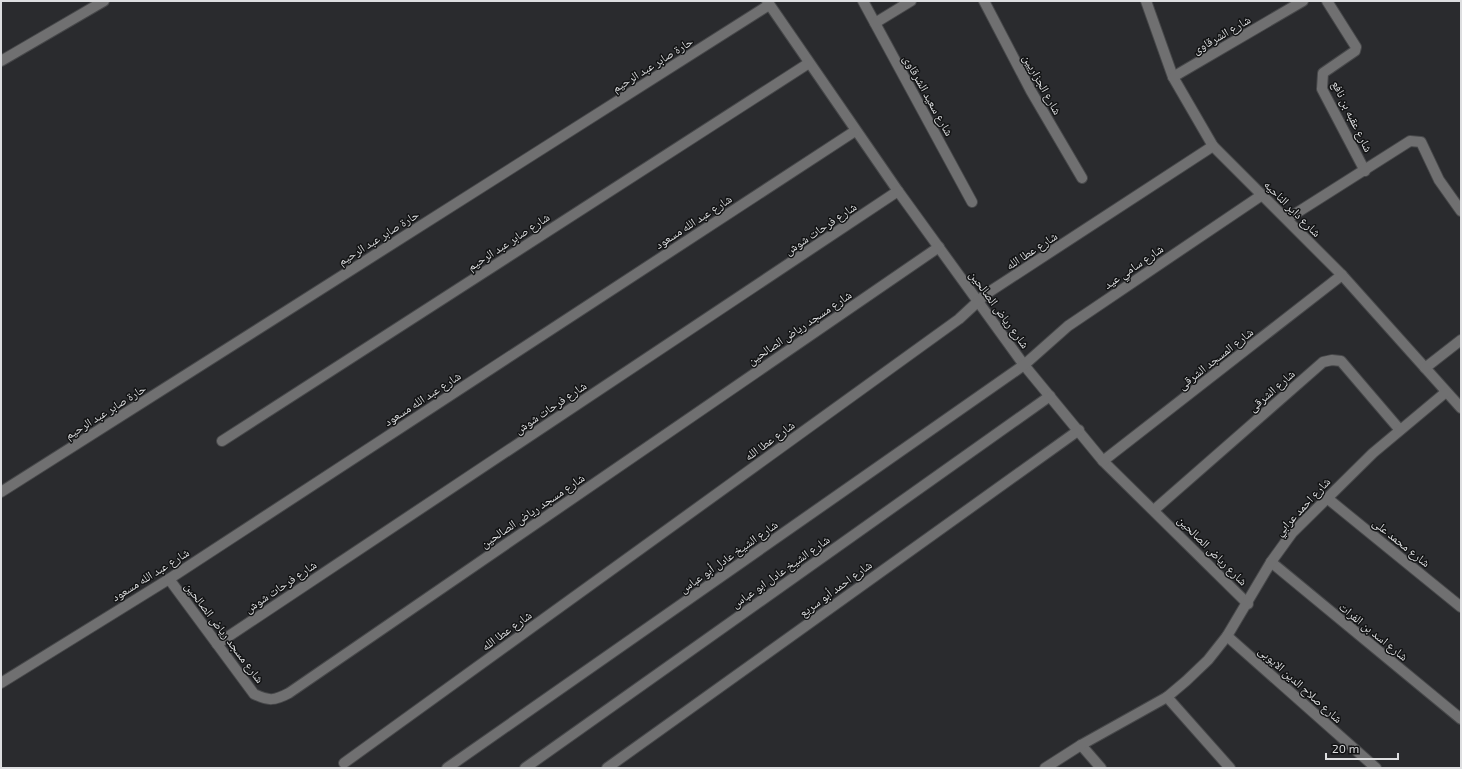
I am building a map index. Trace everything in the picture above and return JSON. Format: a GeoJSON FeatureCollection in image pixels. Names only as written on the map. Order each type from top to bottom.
{"type":"FeatureCollection","features":[{"type":"Feature","properties":{"kind":"street"},"geometry":{"type":"LineString","coordinates":[[1,61],[104,1]]}},
{"type":"Feature","properties":{"kind":"street","name":"شارع سعيد الشرقاوى"},"geometry":{"type":"LineString","coordinates":[[863,1],[972,202]]}},
{"type":"Feature","properties":{"kind":"street"},"geometry":{"type":"LineString","coordinates":[[875,23],[911,1]]}},
{"type":"Feature","properties":{"kind":"street","name":"شارع الجزاريين"},"geometry":{"type":"LineString","coordinates":[[984,1],[1031,91],[1082,178]]}},
{"type":"Feature","properties":{"kind":"street","name":"شارع داير الناحيه"},"geometry":{"type":"LineString","coordinates":[[1146,1],[1173,77],[1213,146],[1342,275],[1446,392],[1459,401]]}},
{"type":"Feature","properties":{"kind":"street","name":"شارع الشرقاوى"},"geometry":{"type":"LineString","coordinates":[[1173,77],[1303,1]]}},
{"type":"Feature","properties":{"kind":"street","name":"شارع عقبه بن نافع"},"geometry":{"type":"LineString","coordinates":[[1327,1],[1356,47],[1355,51],[1323,73],[1322,89],[1365,171]]}},
{"type":"Feature","properties":{"kind":"street","name":"شارع رياض الصالحين"},"geometry":{"type":"LineString","coordinates":[[768,3],[855,131],[1024,365],[1103,461],[1248,604]]}},
{"type":"Feature","properties":{"kind":"street","name":"حارة صابر عبد الرحيم"},"geometry":{"type":"LineString","coordinates":[[1,492],[768,3]]}},
{"type":"Feature","properties":{"kind":"street","name":"شارع صابر عبد الرحيم"},"geometry":{"type":"LineString","coordinates":[[222,441],[809,62]]}},
{"type":"Feature","properties":{"kind":"street","name":"شارع عبد الله مسعود"},"geometry":{"type":"LineString","coordinates":[[1,683],[169,578],[855,131]]}},
{"type":"Feature","properties":{"kind":"street","name":"شارع عقبه بن نافع"},"geometry":{"type":"LineString","coordinates":[[1286,219],[1365,171],[1410,141],[1421,142],[1439,180],[1461,211]]}},
{"type":"Feature","properties":{"kind":"street","name":"شارع عطا الله"},"geometry":{"type":"LineString","coordinates":[[344,763],[960,319],[986,294],[1213,146]]}},
{"type":"Feature","properties":{"kind":"street","name":"شارع فرحات شوش"},"geometry":{"type":"LineString","coordinates":[[217,644],[898,191]]}},
{"type":"Feature","properties":{"kind":"street","name":"شارع سامي عيد"},"geometry":{"type":"LineString","coordinates":[[1024,365],[1068,326],[1262,195]]}},
{"type":"Feature","properties":{"kind":"street","name":"شارع مسجد رياض الصالحين"},"geometry":{"type":"LineString","coordinates":[[169,578],[254,694],[265,699],[277,699],[289,693],[939,247]]}},
{"type":"Feature","properties":{"kind":"street","name":"شارع المسجد الشرقى"},"geometry":{"type":"LineString","coordinates":[[1103,461],[1342,275]]}},
{"type":"Feature","properties":{"kind":"street"},"geometry":{"type":"LineString","coordinates":[[1426,368],[1461,340]]}},
{"type":"Feature","properties":{"kind":"street","name":"شارع الشرقى"},"geometry":{"type":"LineString","coordinates":[[1154,510],[1323,362],[1332,360],[1341,361],[1400,430]]}},
{"type":"Feature","properties":{"kind":"street","name":"شارع الشيخ عادل أبو عباس"},"geometry":{"type":"LineString","coordinates":[[447,768],[1024,365]]}},
{"type":"Feature","properties":{"kind":"street","name":"شارع احمد عرابي"},"geometry":{"type":"LineString","coordinates":[[1045,768],[1081,745],[1167,697],[1208,660],[1228,636],[1248,604],[1271,562],[1292,533],[1373,453],[1446,392]]}},
{"type":"Feature","properties":{"kind":"street","name":"شارع الشيخ عادل ابو عباس"},"geometry":{"type":"LineString","coordinates":[[525,768],[1050,396]]}},
{"type":"Feature","properties":{"kind":"street","name":"شارع احمد أبو سريع"},"geometry":{"type":"LineString","coordinates":[[607,768],[1079,430]]}},
{"type":"Feature","properties":{"kind":"street","name":"شارع محمد على"},"geometry":{"type":"LineString","coordinates":[[1327,498],[1461,607]]}},
{"type":"Feature","properties":{"kind":"street","name":"شارع اسد بن الفرات"},"geometry":{"type":"LineString","coordinates":[[1271,562],[1461,719]]}},
{"type":"Feature","properties":{"kind":"street","name":"شارع صلاح الدين الايوبى"},"geometry":{"type":"LineString","coordinates":[[1228,636],[1376,768]]}},
{"type":"Feature","properties":{"kind":"street"},"geometry":{"type":"LineString","coordinates":[[1167,697],[1230,768]]}},
{"type":"Feature","properties":{"kind":"street"},"geometry":{"type":"LineString","coordinates":[[1081,745],[1101,768]]}}]}
